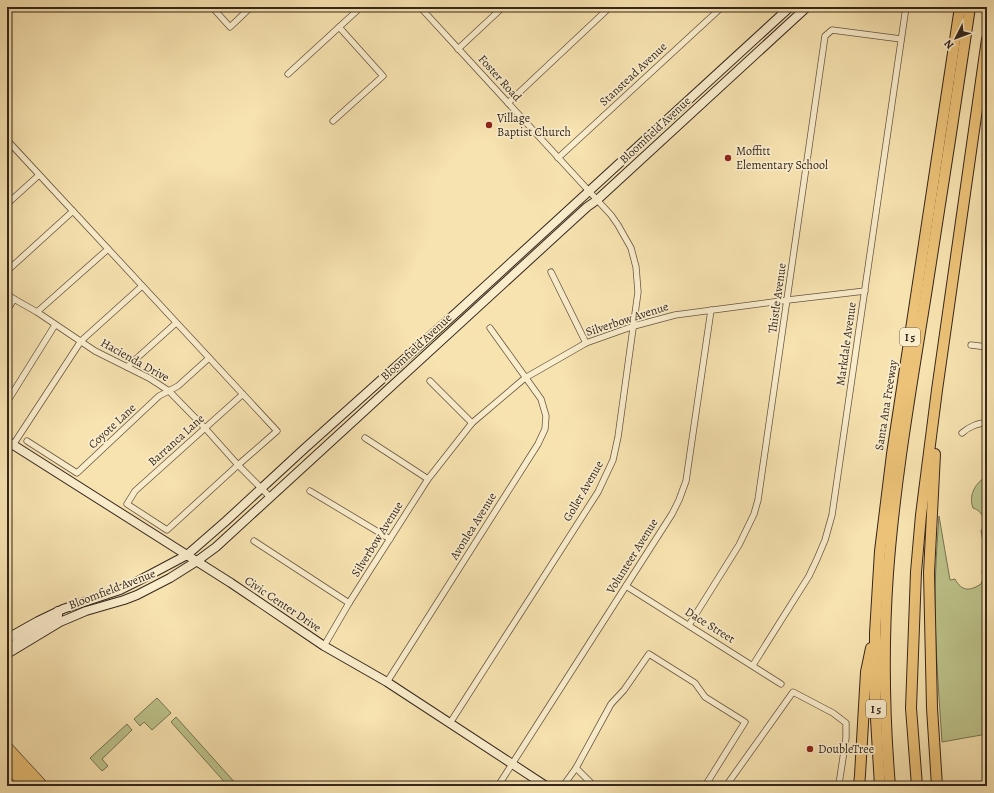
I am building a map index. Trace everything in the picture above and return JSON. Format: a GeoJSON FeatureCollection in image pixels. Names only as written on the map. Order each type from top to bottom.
{"type":"FeatureCollection","features":[{"type":"Feature","properties":{"kind":"highway","name":"Santa Ana Freeway"},"geometry":{"type":"LineString","coordinates":[[880,786],[875,702],[875,633],[880,551],[892,454],[960,7]]}},
{"type":"Feature","properties":{"kind":"highway"},"geometry":{"type":"LineString","coordinates":[[890,786],[885,690],[888,572],[909,407],[970,7]]}},
{"type":"Feature","properties":{"kind":"highway"},"geometry":{"type":"LineString","coordinates":[[917,786],[911,708],[916,572],[921,515],[937,390],[987,39]]}},
{"type":"Feature","properties":{"kind":"highway"},"geometry":{"type":"LineString","coordinates":[[937,390],[929,573],[932,708],[937,786]]}},
{"type":"Feature","properties":{"kind":"highway"},"geometry":{"type":"LineString","coordinates":[[859,786],[866,672],[875,633]]}},
{"type":"Feature","properties":{"kind":"main road","name":"Bloomfield Avenue"},"geometry":{"type":"LineString","coordinates":[[7,640],[38,621],[59,611],[90,599],[120,590],[138,582],[186,554],[226,521],[469,301],[790,7]]}},
{"type":"Feature","properties":{"kind":"main road","name":"Bloomfield Avenue"},"geometry":{"type":"LineString","coordinates":[[8,654],[60,622],[93,609],[137,595],[170,578],[216,547],[807,7]]}},
{"type":"Feature","properties":{"kind":"main road"},"geometry":{"type":"LineString","coordinates":[[643,142],[651,150]]}},
{"type":"Feature","properties":{"kind":"main road"},"geometry":{"type":"LineString","coordinates":[[534,242],[540,250]]}},
{"type":"Feature","properties":{"kind":"main road"},"geometry":{"type":"LineString","coordinates":[[469,301],[476,308]]}},
{"type":"Feature","properties":{"kind":"main road","name":"Civic Center Drive"},"geometry":{"type":"LineString","coordinates":[[10,443],[197,561],[324,646],[387,682],[546,786]]}},
{"type":"Feature","properties":{"kind":"main road"},"geometry":{"type":"LineString","coordinates":[[304,449],[312,459]]}},
{"type":"Feature","properties":{"kind":"main road"},"geometry":{"type":"LineString","coordinates":[[90,599],[93,609]]}},
{"type":"Feature","properties":{"kind":"main road"},"geometry":{"type":"LineString","coordinates":[[8,654],[18,640],[56,618],[59,611]]}},
{"type":"Feature","properties":{"kind":"main road"},"geometry":{"type":"LineString","coordinates":[[7,746],[40,785]]}},
{"type":"Feature","properties":{"kind":"main road"},"geometry":{"type":"LineString","coordinates":[[7,758],[40,785]]}},
{"type":"Feature","properties":{"kind":"main road"},"geometry":{"type":"LineString","coordinates":[[7,766],[25,786]]}},
{"type":"Feature","properties":{"kind":"street"},"geometry":{"type":"LineString","coordinates":[[212,7],[230,27],[251,7]]}},
{"type":"Feature","properties":{"kind":"street"},"geometry":{"type":"LineString","coordinates":[[288,74],[361,7]]}},
{"type":"Feature","properties":{"kind":"street","name":"Foster Road"},"geometry":{"type":"LineString","coordinates":[[420,7],[596,200]]}},
{"type":"Feature","properties":{"kind":"street"},"geometry":{"type":"LineString","coordinates":[[458,49],[504,7]]}},
{"type":"Feature","properties":{"kind":"street"},"geometry":{"type":"LineString","coordinates":[[508,103],[610,7]]}},
{"type":"Feature","properties":{"kind":"street","name":"Stanstead Avenue"},"geometry":{"type":"LineString","coordinates":[[558,158],[722,7]]}},
{"type":"Feature","properties":{"kind":"street","name":"Markdale Avenue"},"geometry":{"type":"LineString","coordinates":[[753,665],[809,576],[825,540],[832,515],[906,7]]}},
{"type":"Feature","properties":{"kind":"street"},"geometry":{"type":"LineString","coordinates":[[333,121],[383,76],[339,27]]}},
{"type":"Feature","properties":{"kind":"street","name":"Thistle Avenue"},"geometry":{"type":"LineString","coordinates":[[689,625],[739,545],[754,514],[758,500],[825,36],[832,30],[901,39]]}},
{"type":"Feature","properties":{"kind":"street"},"geometry":{"type":"LineString","coordinates":[[7,140],[277,431],[238,465]]}},
{"type":"Feature","properties":{"kind":"street"},"geometry":{"type":"LineString","coordinates":[[7,204],[39,175]]}},
{"type":"Feature","properties":{"kind":"street","name":"Goller Avenue"},"geometry":{"type":"LineString","coordinates":[[450,724],[598,492],[613,460],[618,437],[638,292],[636,267],[631,248],[611,215],[596,200]]}},
{"type":"Feature","properties":{"kind":"street"},"geometry":{"type":"LineString","coordinates":[[7,271],[73,211]]}},
{"type":"Feature","properties":{"kind":"street"},"geometry":{"type":"LineString","coordinates":[[37,312],[108,249]]}},
{"type":"Feature","properties":{"kind":"street"},"geometry":{"type":"LineString","coordinates":[[551,272],[586,343]]}},
{"type":"Feature","properties":{"kind":"street"},"geometry":{"type":"LineString","coordinates":[[10,443],[81,341],[142,286]]}},
{"type":"Feature","properties":{"kind":"street","name":"Silverbow Avenue"},"geometry":{"type":"LineString","coordinates":[[324,646],[349,603],[428,479],[472,423],[525,378],[586,343],[634,326],[675,315],[865,291]]}},
{"type":"Feature","properties":{"kind":"street","name":"Hacienda Drive"},"geometry":{"type":"LineString","coordinates":[[7,294],[37,312],[95,351],[149,378],[169,391],[270,497]]}},
{"type":"Feature","properties":{"kind":"street"},"geometry":{"type":"LineString","coordinates":[[7,310],[14,299]]}},
{"type":"Feature","properties":{"kind":"street","name":"Volunteer Avenue"},"geometry":{"type":"LineString","coordinates":[[498,786],[672,514],[679,500],[686,481],[711,310]]}},
{"type":"Feature","properties":{"kind":"street"},"geometry":{"type":"LineString","coordinates":[[127,367],[176,323]]}},
{"type":"Feature","properties":{"kind":"street"},"geometry":{"type":"LineString","coordinates":[[7,402],[55,325]]}},
{"type":"Feature","properties":{"kind":"street","name":"Avonlea Avenue"},"geometry":{"type":"LineString","coordinates":[[387,682],[538,444],[545,429],[546,416],[541,399],[490,328]]}},
{"type":"Feature","properties":{"kind":"street"},"geometry":{"type":"LineString","coordinates":[[971,345],[987,347]]}},
{"type":"Feature","properties":{"kind":"street","name":"Coyote Lane"},"geometry":{"type":"LineString","coordinates":[[27,440],[77,473],[159,396],[178,386],[209,358]]}},
{"type":"Feature","properties":{"kind":"street"},"geometry":{"type":"LineString","coordinates":[[430,381],[472,423]]}},
{"type":"Feature","properties":{"kind":"street","name":"Barranca Lane"},"geometry":{"type":"LineString","coordinates":[[238,465],[167,530],[127,504],[135,491],[242,394]]}},
{"type":"Feature","properties":{"kind":"street"},"geometry":{"type":"LineString","coordinates":[[962,433],[967,428],[975,424],[987,422]]}},
{"type":"Feature","properties":{"kind":"street"},"geometry":{"type":"LineString","coordinates":[[365,438],[428,479]]}},
{"type":"Feature","properties":{"kind":"street"},"geometry":{"type":"LineString","coordinates":[[310,490],[390,539]]}},
{"type":"Feature","properties":{"kind":"street"},"geometry":{"type":"LineString","coordinates":[[254,541],[349,603]]}},
{"type":"Feature","properties":{"kind":"street","name":"Dace Street"},"geometry":{"type":"LineString","coordinates":[[626,586],[781,684]]}},
{"type":"Feature","properties":{"kind":"street"},"geometry":{"type":"LineString","coordinates":[[564,786],[576,768],[611,704],[624,690],[650,654],[695,682],[705,697],[745,722],[705,786]]}},
{"type":"Feature","properties":{"kind":"street"},"geometry":{"type":"LineString","coordinates":[[726,786],[793,692],[833,714],[846,723],[846,738],[839,784],[837,786]]}},
{"type":"Feature","properties":{"kind":"street"},"geometry":{"type":"LineString","coordinates":[[576,768],[594,786]]}},
{"type":"Feature","properties":{"kind":"green space"},"geometry":{"type":"Polygon","coordinates":[[[987,476],[987,565],[981,531],[984,521],[982,514],[973,508],[972,494],[976,485],[987,476]]]}},
{"type":"Feature","properties":{"kind":"green space"},"geometry":{"type":"Polygon","coordinates":[[[939,516],[950,580],[955,579],[963,588],[970,589],[981,584],[983,579],[982,571],[987,570],[987,734],[942,742],[935,619],[939,516]]]}},
{"type":"Feature","properties":{"kind":"green space"},"geometry":{"type":"Polygon","coordinates":[[[157,698],[171,713],[152,730],[144,722],[140,726],[134,719],[157,698]]]}},
{"type":"Feature","properties":{"kind":"green space"},"geometry":{"type":"Polygon","coordinates":[[[176,717],[238,786],[228,786],[171,722],[176,717]]]}},
{"type":"Feature","properties":{"kind":"green space"},"geometry":{"type":"Polygon","coordinates":[[[127,724],[132,730],[102,759],[108,766],[102,771],[90,758],[127,724]]]}},
{"type":"Feature","properties":{"kind":"place","name":"Village Baptist Church"},"geometry":{"type":"Point","coordinates":[489,125]}},
{"type":"Feature","properties":{"kind":"place","name":"Moffitt Elementary School"},"geometry":{"type":"Point","coordinates":[728,158]}},
{"type":"Feature","properties":{"kind":"place","name":"DoubleTree"},"geometry":{"type":"Point","coordinates":[810,749]}}]}
